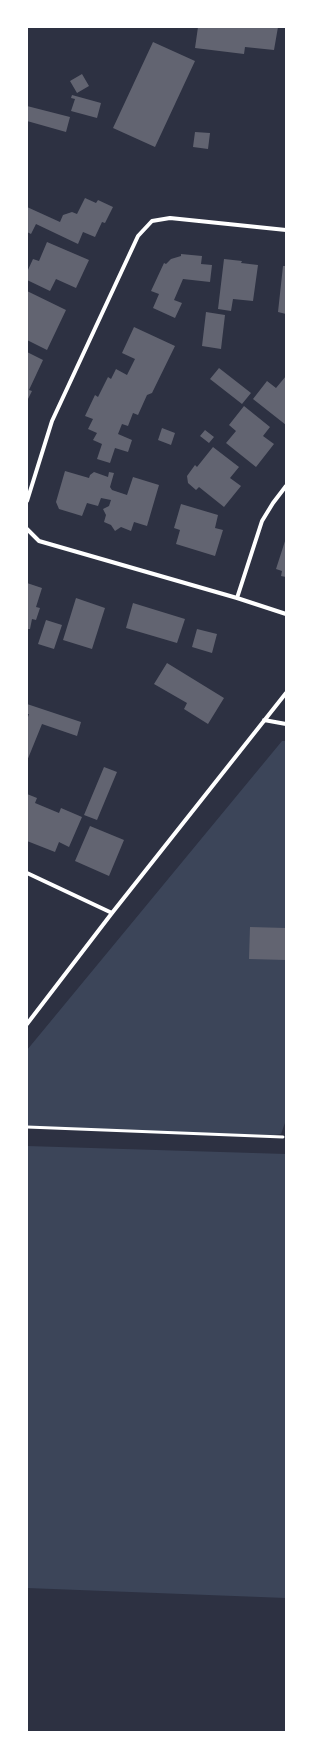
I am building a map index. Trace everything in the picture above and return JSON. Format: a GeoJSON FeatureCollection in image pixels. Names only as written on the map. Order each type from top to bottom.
{"type":"FeatureCollection","features":[{"type":"Feature","properties":{"kind":"street"},"geometry":{"type":"LineString","coordinates":[[27,501],[52,421],[138,236],[152,221],[170,218],[286,230]]}},
{"type":"Feature","properties":{"kind":"street"},"geometry":{"type":"LineString","coordinates":[[238,598],[262,521],[286,486]]}},
{"type":"Feature","properties":{"kind":"street"},"geometry":{"type":"LineString","coordinates":[[27,529],[39,541],[238,598],[286,614]]}},
{"type":"Feature","properties":{"kind":"street"},"geometry":{"type":"LineString","coordinates":[[27,1024],[112,913],[286,693]]}},
{"type":"Feature","properties":{"kind":"street"},"geometry":{"type":"LineString","coordinates":[[264,720],[286,724]]}},
{"type":"Feature","properties":{"kind":"street"},"geometry":{"type":"LineString","coordinates":[[27,873],[112,913]]}},
{"type":"Feature","properties":{"kind":"lane"},"geometry":{"type":"LineString","coordinates":[[27,1127],[283,1137]]}},
{"type":"Feature","properties":{"kind":"shaded area"},"geometry":{"type":"Polygon","coordinates":[[[282,741],[286,741],[286,1120],[281,1134],[27,1128],[27,1050],[282,741]]]}},
{"type":"Feature","properties":{"kind":"shaded area"},"geometry":{"type":"Polygon","coordinates":[[[27,1146],[286,1154],[286,1598],[27,1588],[27,1146]]]}},
{"type":"Feature","properties":{"kind":"building"},"geometry":{"type":"Polygon","coordinates":[[[198,27],[278,27],[274,50],[245,47],[244,54],[195,48],[198,27]]]}},
{"type":"Feature","properties":{"kind":"building"},"geometry":{"type":"Polygon","coordinates":[[[153,42],[195,61],[155,147],[113,128],[153,42]]]}},
{"type":"Feature","properties":{"kind":"building"},"geometry":{"type":"Polygon","coordinates":[[[82,74],[89,86],[77,93],[70,81],[82,74]]]}},
{"type":"Feature","properties":{"kind":"building"},"geometry":{"type":"Polygon","coordinates":[[[72,95],[101,103],[97,118],[71,111],[75,99],[71,98],[72,95]]]}},
{"type":"Feature","properties":{"kind":"building"},"geometry":{"type":"Polygon","coordinates":[[[27,106],[70,117],[66,132],[27,121],[27,106]]]}},
{"type":"Feature","properties":{"kind":"building"},"geometry":{"type":"Polygon","coordinates":[[[195,132],[210,133],[208,149],[193,147],[195,132]]]}},
{"type":"Feature","properties":{"kind":"building"},"geometry":{"type":"Polygon","coordinates":[[[85,198],[96,203],[98,200],[113,207],[105,223],[102,222],[95,237],[83,232],[78,244],[36,224],[31,234],[27,232],[27,207],[60,222],[63,215],[72,212],[77,214],[85,198]]]}},
{"type":"Feature","properties":{"kind":"building"},"geometry":{"type":"Polygon","coordinates":[[[47,242],[89,260],[76,288],[56,279],[50,291],[27,280],[27,272],[33,259],[39,261],[47,242]]]}},
{"type":"Feature","properties":{"kind":"building"},"geometry":{"type":"Polygon","coordinates":[[[181,254],[202,256],[201,264],[212,265],[210,282],[183,279],[174,300],[182,303],[175,318],[153,308],[159,294],[151,291],[164,263],[166,264],[171,259],[181,256],[181,254]]]}},
{"type":"Feature","properties":{"kind":"building"},"geometry":{"type":"Polygon","coordinates":[[[224,259],[258,265],[253,301],[233,299],[231,311],[218,309],[224,259]]]}},
{"type":"Feature","properties":{"kind":"building"},"geometry":{"type":"Polygon","coordinates":[[[283,266],[286,266],[286,314],[278,312],[283,266]]]}},
{"type":"Feature","properties":{"kind":"building"},"geometry":{"type":"Polygon","coordinates":[[[27,291],[66,310],[47,350],[27,340],[27,291]]]}},
{"type":"Feature","properties":{"kind":"building"},"geometry":{"type":"Polygon","coordinates":[[[206,312],[225,315],[221,349],[202,346],[206,312]]]}},
{"type":"Feature","properties":{"kind":"building"},"geometry":{"type":"Polygon","coordinates":[[[134,327],[175,346],[152,393],[147,395],[138,415],[133,413],[128,426],[122,424],[118,434],[132,440],[128,452],[115,448],[110,463],[97,459],[102,444],[93,440],[97,433],[88,429],[93,419],[85,416],[95,395],[98,397],[108,377],[111,379],[116,369],[127,375],[135,359],[122,353],[134,327]]]}},
{"type":"Feature","properties":{"kind":"building"},"geometry":{"type":"Polygon","coordinates":[[[27,352],[43,360],[29,390],[32,391],[27,401],[27,352]]]}},
{"type":"Feature","properties":{"kind":"building"},"geometry":{"type":"Polygon","coordinates":[[[219,368],[251,393],[242,404],[210,379],[219,368]]]}},
{"type":"Feature","properties":{"kind":"building"},"geometry":{"type":"Polygon","coordinates":[[[286,376],[286,425],[253,399],[267,381],[276,388],[286,376]]]}},
{"type":"Feature","properties":{"kind":"building"},"geometry":{"type":"Polygon","coordinates":[[[244,406],[270,427],[263,436],[274,444],[256,467],[226,443],[236,431],[229,425],[244,406]]]}},
{"type":"Feature","properties":{"kind":"building"},"geometry":{"type":"Polygon","coordinates":[[[162,428],[175,433],[171,445],[158,440],[162,428]]]}},
{"type":"Feature","properties":{"kind":"building"},"geometry":{"type":"Polygon","coordinates":[[[205,430],[214,437],[209,443],[200,436],[205,430]]]}},
{"type":"Feature","properties":{"kind":"building"},"geometry":{"type":"Polygon","coordinates":[[[213,447],[239,467],[230,478],[241,486],[224,507],[199,487],[196,490],[188,483],[187,476],[195,465],[197,467],[213,447]]]}},
{"type":"Feature","properties":{"kind":"building"},"geometry":{"type":"Polygon","coordinates":[[[65,471],[89,478],[94,472],[108,477],[109,472],[114,473],[110,487],[112,490],[127,495],[133,477],[159,485],[147,526],[134,522],[131,531],[121,527],[115,531],[111,525],[104,522],[106,515],[103,509],[109,506],[111,500],[101,498],[98,506],[87,503],[82,516],[59,509],[56,502],[65,471]]]}},
{"type":"Feature","properties":{"kind":"building"},"geometry":{"type":"Polygon","coordinates":[[[181,504],[218,515],[215,528],[223,530],[215,556],[176,544],[180,530],[174,528],[181,504]]]}},
{"type":"Feature","properties":{"kind":"building"},"geometry":{"type":"Polygon","coordinates":[[[286,538],[286,577],[281,576],[282,571],[276,569],[286,538]]]}},
{"type":"Feature","properties":{"kind":"building"},"geometry":{"type":"Polygon","coordinates":[[[27,583],[42,588],[36,607],[40,608],[36,620],[32,619],[30,629],[27,629],[27,583]]]}},
{"type":"Feature","properties":{"kind":"building"},"geometry":{"type":"Polygon","coordinates":[[[76,598],[105,608],[92,649],[63,640],[76,598]]]}},
{"type":"Feature","properties":{"kind":"building"},"geometry":{"type":"Polygon","coordinates":[[[133,603],[185,619],[177,643],[126,628],[133,603]]]}},
{"type":"Feature","properties":{"kind":"building"},"geometry":{"type":"Polygon","coordinates":[[[46,620],[62,625],[54,649],[38,644],[46,620]]]}},
{"type":"Feature","properties":{"kind":"building"},"geometry":{"type":"Polygon","coordinates":[[[197,629],[217,634],[212,653],[192,647],[197,629]]]}},
{"type":"Feature","properties":{"kind":"building"},"geometry":{"type":"Polygon","coordinates":[[[167,663],[224,698],[208,724],[184,709],[187,703],[154,684],[167,663]]]}},
{"type":"Feature","properties":{"kind":"building"},"geometry":{"type":"Polygon","coordinates":[[[27,704],[81,722],[77,736],[42,724],[27,761],[27,720],[29,714],[27,714],[27,704]]]}},
{"type":"Feature","properties":{"kind":"building"},"geometry":{"type":"Polygon","coordinates":[[[104,767],[117,772],[97,820],[84,815],[104,767]]]}},
{"type":"Feature","properties":{"kind":"building"},"geometry":{"type":"Polygon","coordinates":[[[27,794],[37,798],[35,803],[59,813],[61,808],[82,817],[69,847],[59,842],[55,852],[27,841],[27,794]]]}},
{"type":"Feature","properties":{"kind":"building"},"geometry":{"type":"Polygon","coordinates":[[[90,826],[124,840],[109,876],[75,861],[90,826]]]}},
{"type":"Feature","properties":{"kind":"building"},"geometry":{"type":"Polygon","coordinates":[[[250,927],[286,928],[286,960],[249,959],[250,927]]]}}]}
